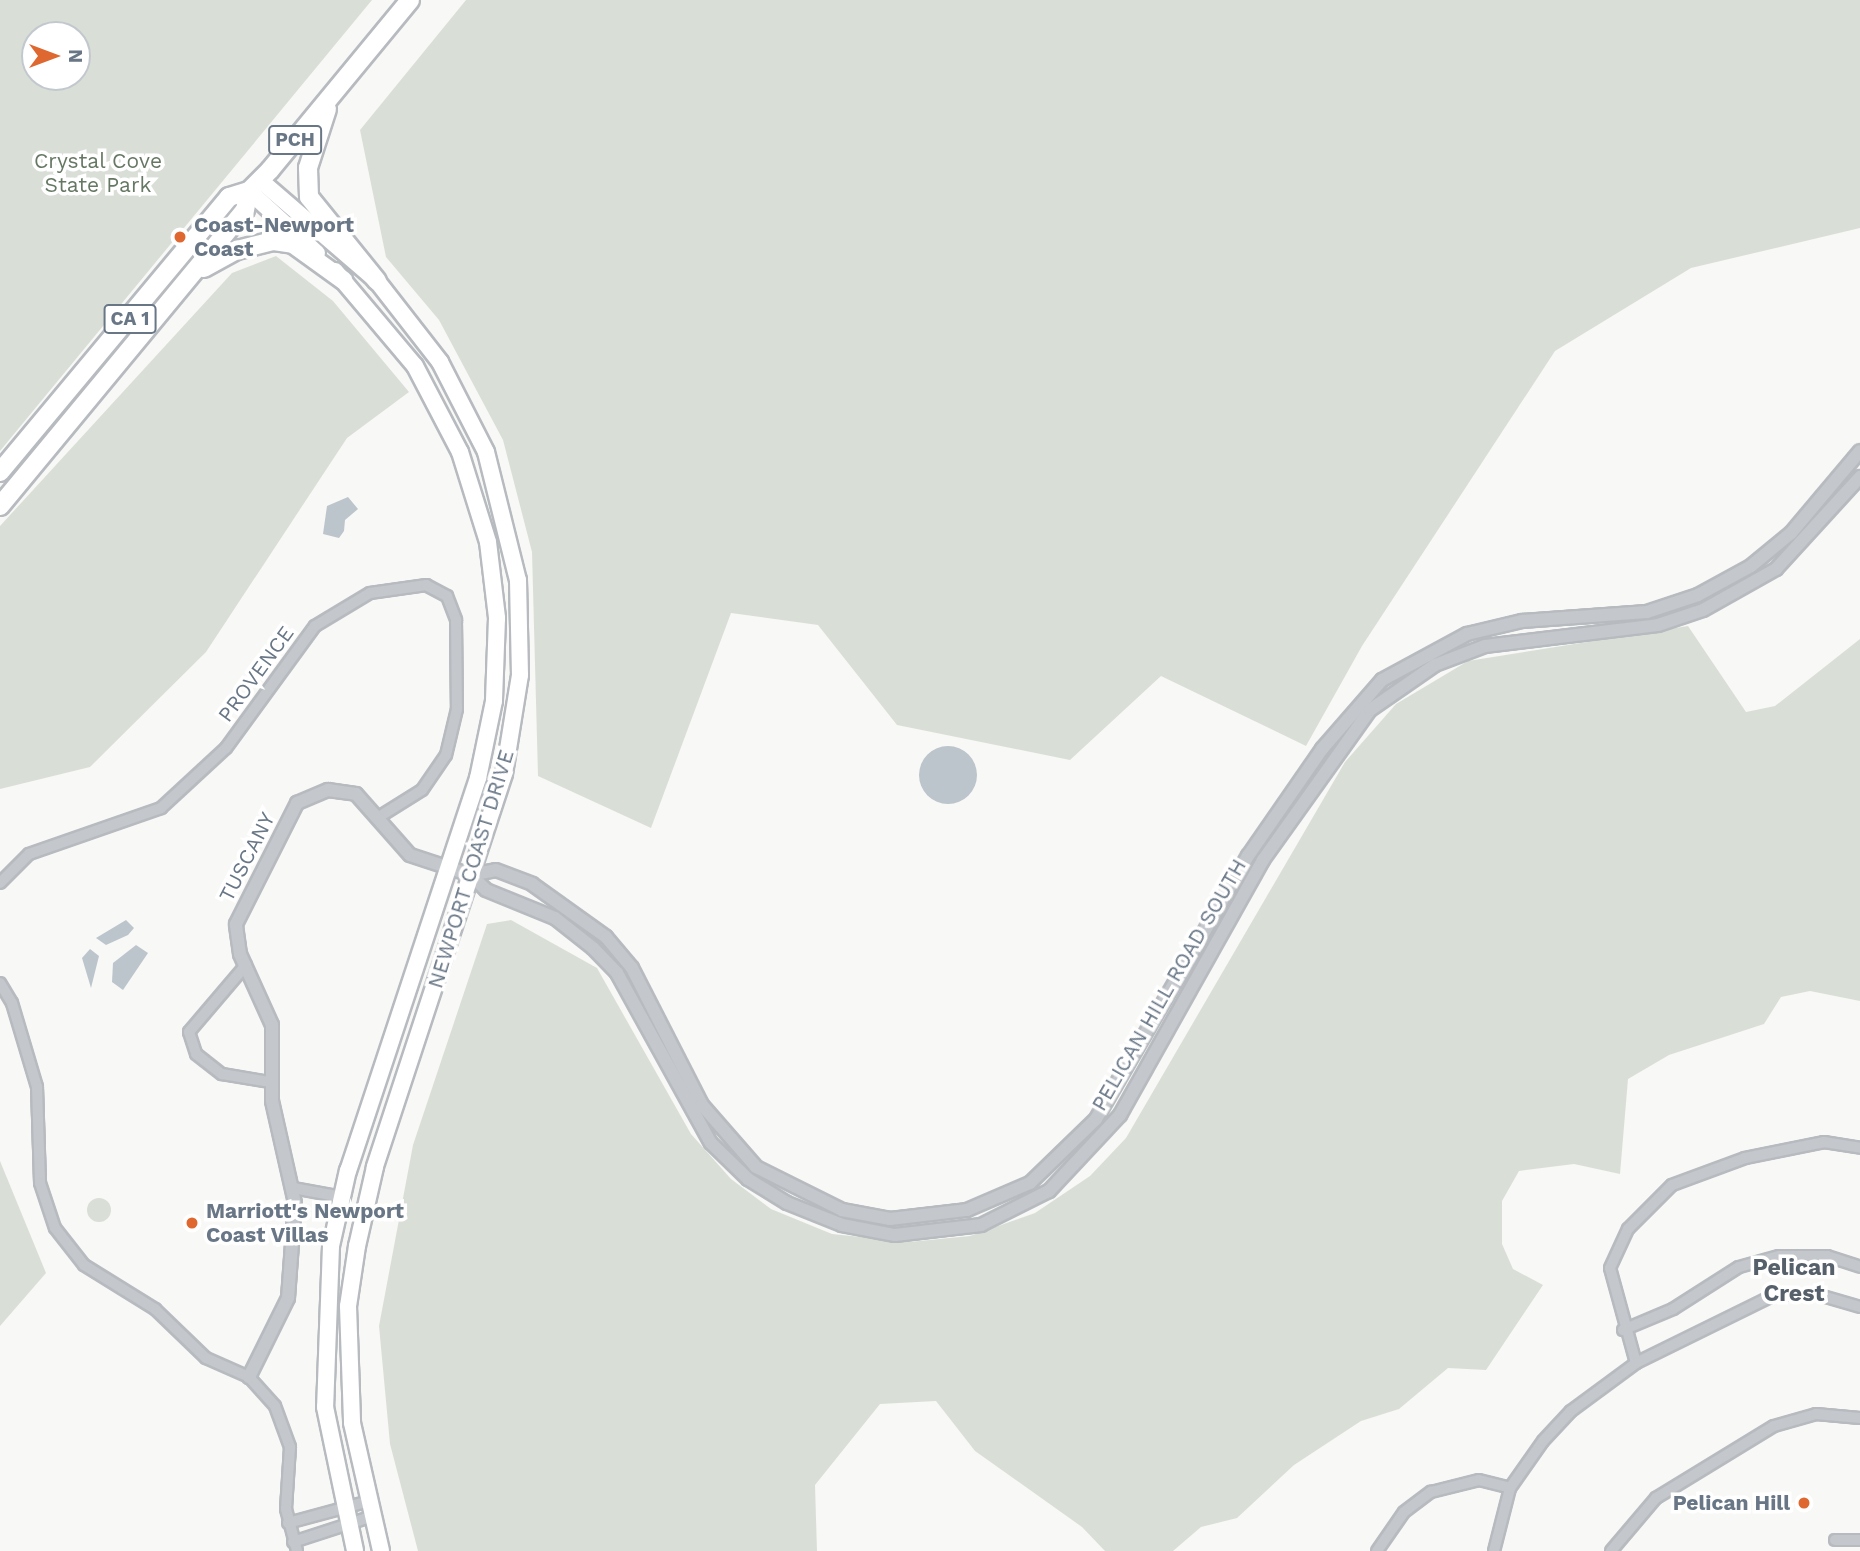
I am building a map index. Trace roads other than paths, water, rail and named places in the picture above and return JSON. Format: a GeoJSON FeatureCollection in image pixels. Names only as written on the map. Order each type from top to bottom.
{"type":"FeatureCollection","features":[{"type":"Feature","properties":{"kind":"highway","name":"PCH"},"geometry":{"type":"LineString","coordinates":[[255,185],[330,99],[410,0]]}},
{"type":"Feature","properties":{"kind":"highway"},"geometry":{"type":"LineString","coordinates":[[330,99],[309,168],[309,197],[377,281]]}},
{"type":"Feature","properties":{"kind":"highway","name":"CA 1"},"geometry":{"type":"LineString","coordinates":[[0,506],[245,211],[255,185]]}},
{"type":"Feature","properties":{"kind":"highway","name":"CA 1"},"geometry":{"type":"LineString","coordinates":[[0,472],[229,197],[255,185]]}},
{"type":"Feature","properties":{"kind":"highway"},"geometry":{"type":"LineString","coordinates":[[192,275],[237,250],[274,241],[293,244],[343,280]]}},
{"type":"Feature","properties":{"kind":"main road","name":"NEWPORT COAST DRIVE"},"geometry":{"type":"LineString","coordinates":[[255,185],[389,330],[441,410],[475,491],[488,542],[497,618],[494,701],[478,778],[342,1197],[331,1246],[323,1356],[345,1517],[355,1551]]}},
{"type":"Feature","properties":{"kind":"main road","name":"NEWPORT COAST DRIVE"},"geometry":{"type":"LineString","coordinates":[[255,185],[377,281],[457,391],[486,452],[513,546],[521,616],[518,706],[471,875],[375,1167],[357,1245],[348,1367],[368,1510],[381,1551]]}},
{"type":"Feature","properties":{"kind":"street","name":"PELICAN HILL ROAD SOUTH"},"geometry":{"type":"LineString","coordinates":[[471,875],[496,870],[532,884],[606,937],[632,968],[702,1105],[756,1167],[842,1210],[890,1219],[967,1210],[1030,1183],[1096,1119],[1248,856],[1295,788],[1365,706],[1420,655],[1467,634],[1522,621],[1647,612],[1698,595],[1751,566],[1791,533],[1860,451]]}},
{"type":"Feature","properties":{"kind":"street"},"geometry":{"type":"LineString","coordinates":[[1365,706],[1436,665],[1485,646],[1685,617],[1703,610],[1776,569],[1860,477]]}},
{"type":"Feature","properties":{"kind":"street","name":"PROVENCE"},"geometry":{"type":"LineString","coordinates":[[0,883],[29,854],[161,808],[226,748],[315,626],[370,593],[426,585],[447,596],[456,620],[457,709],[446,755],[422,790],[379,817]]}},
{"type":"Feature","properties":{"kind":"street"},"geometry":{"type":"LineString","coordinates":[[1698,595],[1703,610]]}},
{"type":"Feature","properties":{"kind":"street"},"geometry":{"type":"LineString","coordinates":[[1680,601],[1685,617]]}},
{"type":"Feature","properties":{"kind":"street","name":"PELICAN HILL ROAD SOUTH"},"geometry":{"type":"LineString","coordinates":[[449,867],[471,875],[486,890],[555,918],[617,973],[689,1112],[748,1179],[842,1225],[895,1235],[943,1233],[1015,1210],[1049,1191],[1120,1115],[1263,860],[1365,706]]}},
{"type":"Feature","properties":{"kind":"street"},"geometry":{"type":"LineString","coordinates":[[1295,788],[1307,796]]}},
{"type":"Feature","properties":{"kind":"street","name":"TUSCANY"},"geometry":{"type":"LineString","coordinates":[[250,1377],[277,1328],[295,1269],[293,1188],[270,1082],[272,1026],[235,938],[240,908],[297,803],[328,790],[348,791],[379,817],[410,855],[449,867]]}},
{"type":"Feature","properties":{"kind":"street"},"geometry":{"type":"LineString","coordinates":[[246,965],[189,1032],[195,1054],[222,1074],[270,1082]]}},
{"type":"Feature","properties":{"kind":"street"},"geometry":{"type":"LineString","coordinates":[[0,983],[37,1087],[40,1183],[55,1228],[83,1265],[155,1309],[206,1358],[250,1377],[285,1424],[288,1523],[295,1546],[345,1517]]}},
{"type":"Feature","properties":{"kind":"street"},"geometry":{"type":"LineString","coordinates":[[689,1112],[702,1105]]}},
{"type":"Feature","properties":{"kind":"street"},"geometry":{"type":"LineString","coordinates":[[1636,1363],[1623,1330],[1609,1268],[1628,1229],[1672,1185],[1745,1158],[1824,1142],[1860,1148]]}},
{"type":"Feature","properties":{"kind":"street"},"geometry":{"type":"LineString","coordinates":[[293,1188],[342,1197]]}},
{"type":"Feature","properties":{"kind":"street"},"geometry":{"type":"LineString","coordinates":[[1623,1330],[1673,1309],[1739,1267],[1779,1256],[1827,1256],[1860,1267]]}},
{"type":"Feature","properties":{"kind":"street"},"geometry":{"type":"LineString","coordinates":[[1494,1551],[1510,1488],[1571,1411],[1636,1363],[1774,1295],[1819,1294],[1860,1307]]}},
{"type":"Feature","properties":{"kind":"street"},"geometry":{"type":"LineString","coordinates":[[1611,1551],[1656,1498],[1740,1445],[1797,1417],[1860,1418]]}},
{"type":"Feature","properties":{"kind":"street"},"geometry":{"type":"LineString","coordinates":[[1377,1551],[1404,1512],[1431,1492],[1471,1481],[1510,1488]]}},
{"type":"Feature","properties":{"kind":"street"},"geometry":{"type":"LineString","coordinates":[[288,1523],[345,1517],[368,1510]]}},
{"type":"Feature","properties":{"kind":"street"},"geometry":{"type":"LineString","coordinates":[[1835,1541],[1860,1540]]}},
{"type":"Feature","properties":{"kind":"place","name":"Coast-Newport Coast"},"geometry":{"type":"Point","coordinates":[180,237]}},
{"type":"Feature","properties":{"kind":"place","name":"Marriott's Newport Coast Villas"},"geometry":{"type":"Point","coordinates":[192,1223]}},
{"type":"Feature","properties":{"kind":"place","name":"Pelican Hill"},"geometry":{"type":"Point","coordinates":[1804,1503]}},
{"type":"Feature","properties":{"kind":"district","name":"Pelican Crest"},"geometry":{"type":"Point","coordinates":[1794,1281]}},
{"type":"Feature","properties":{"kind":"park label","name":"Crystal Cove State Park"},"geometry":{"type":"Point","coordinates":[98,173]}}]}
